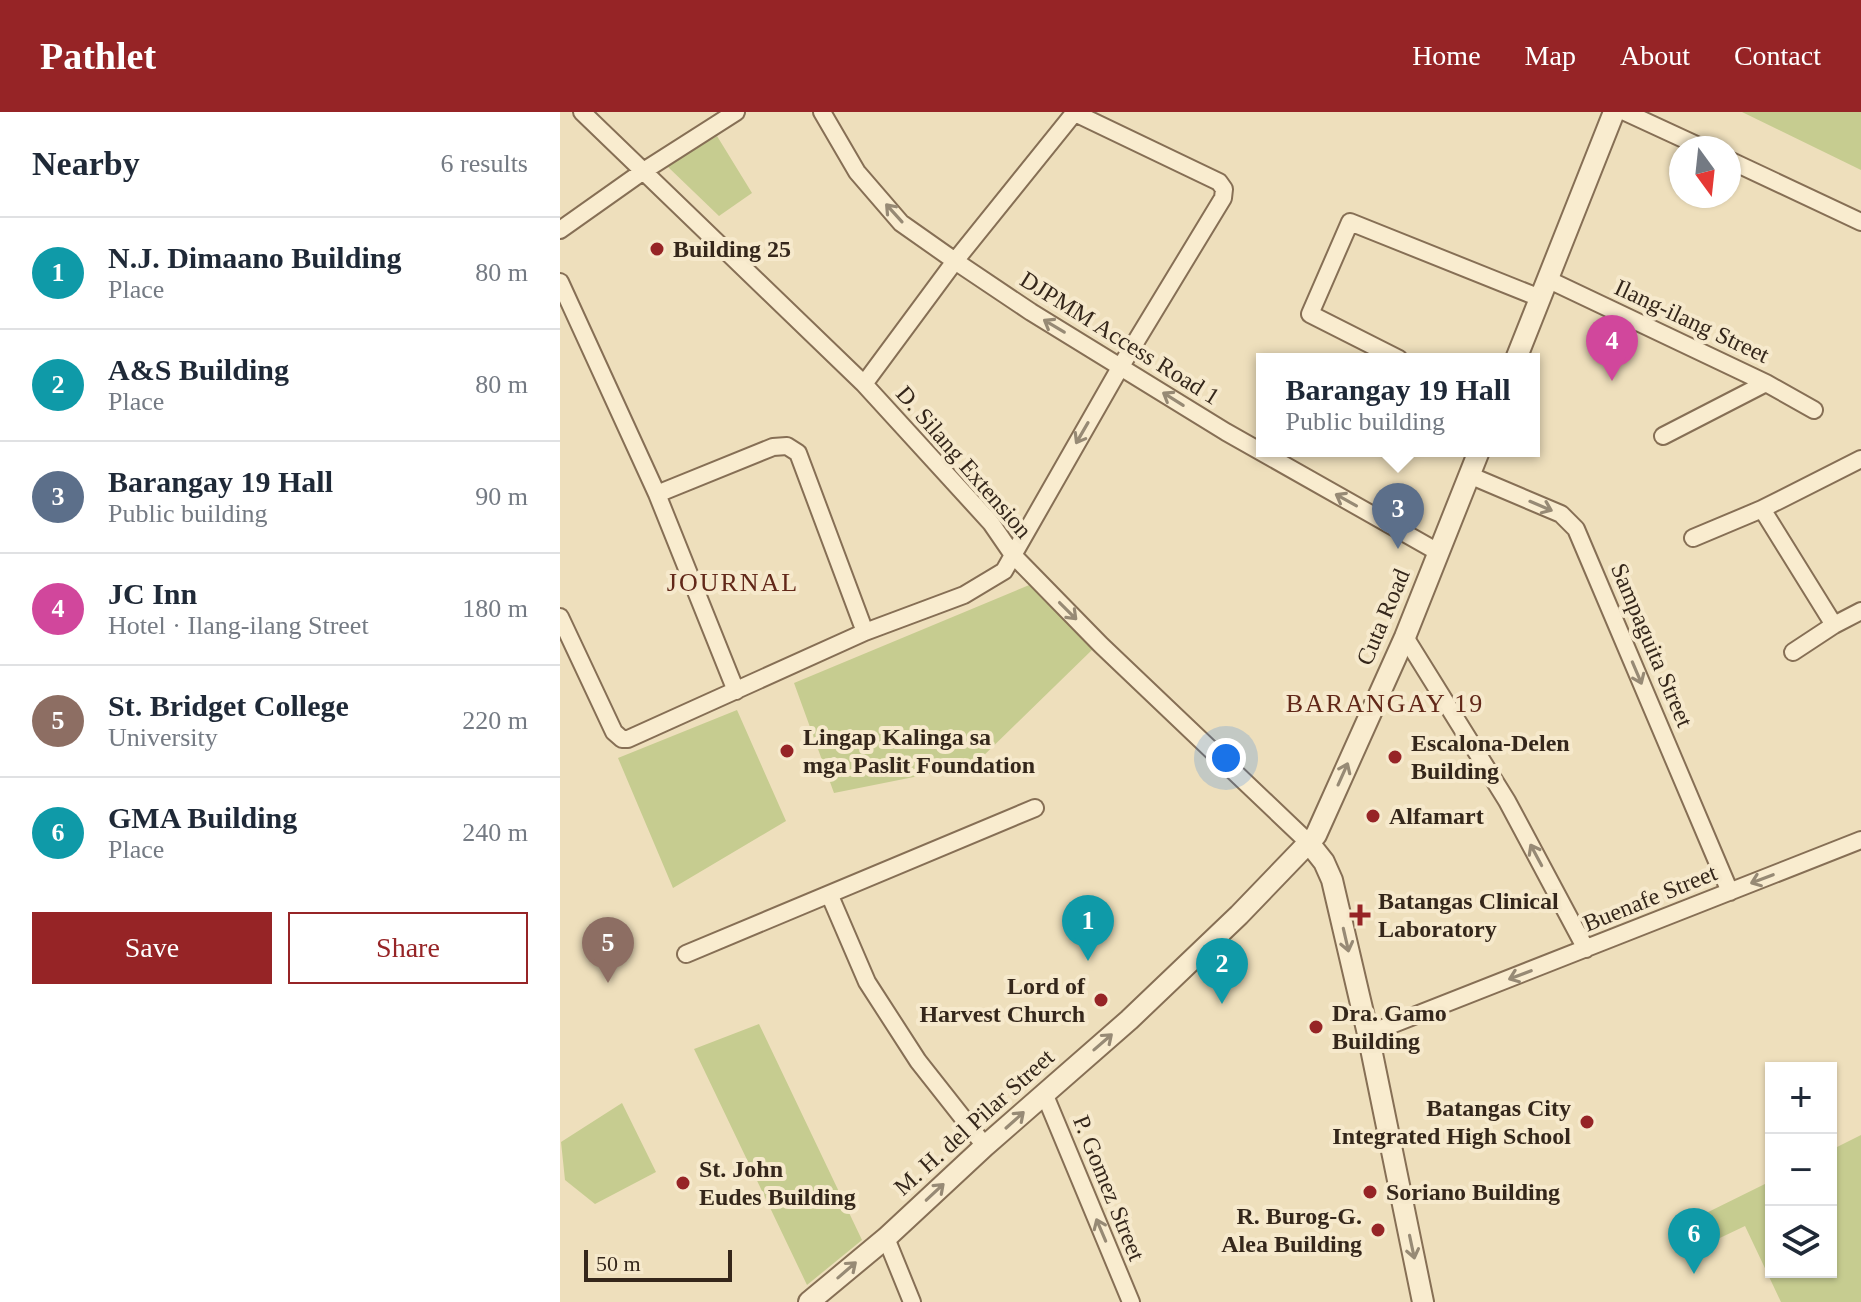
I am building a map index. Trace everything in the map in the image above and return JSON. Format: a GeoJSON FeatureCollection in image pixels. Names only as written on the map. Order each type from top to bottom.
{"type":"FeatureCollection","features":[{"type":"Feature","properties":{"kind":"street","name":"D. Silang Extension"},"geometry":{"type":"LineString","coordinates":[[582,112],[864,384],[991,523],[1013,555],[1101,645],[1309,843]]}},
{"type":"Feature","properties":{"kind":"street"},"geometry":{"type":"LineString","coordinates":[[560,230],[642,172],[736,112]]}},
{"type":"Feature","properties":{"kind":"street","name":"DJPMM Access Road 1"},"geometry":{"type":"LineString","coordinates":[[822,112],[857,172],[901,223],[1031,312],[1256,449]]}},
{"type":"Feature","properties":{"kind":"street"},"geometry":{"type":"LineString","coordinates":[[560,617],[614,732],[622,739],[628,739],[865,632],[964,595],[1004,571],[1121,366],[1223,198],[1224,189],[1219,182],[1075,112],[955,261],[864,384]]}},
{"type":"Feature","properties":{"kind":"street"},"geometry":{"type":"LineString","coordinates":[[1518,353],[1614,112]]}},
{"type":"Feature","properties":{"kind":"street"},"geometry":{"type":"LineString","coordinates":[[1625,112],[1677,136]]}},
{"type":"Feature","properties":{"kind":"street"},"geometry":{"type":"LineString","coordinates":[[1741,166],[1861,222]]}},
{"type":"Feature","properties":{"kind":"street","name":"Ilang-ilang Street"},"geometry":{"type":"LineString","coordinates":[[1387,353],[1310,314],[1350,222],[1543,289],[1766,383],[1814,410]]}},
{"type":"Feature","properties":{"kind":"street"},"geometry":{"type":"LineString","coordinates":[[560,282],[657,494],[736,691]]}},
{"type":"Feature","properties":{"kind":"street"},"geometry":{"type":"LineString","coordinates":[[1663,436],[1766,383]]}},
{"type":"Feature","properties":{"kind":"street"},"geometry":{"type":"LineString","coordinates":[[657,494],[773,447],[787,446],[798,453],[865,632]]}},
{"type":"Feature","properties":{"kind":"street","name":"DJPMM Access Road 1"},"geometry":{"type":"LineString","coordinates":[[1270,457],[1438,552]]}},
{"type":"Feature","properties":{"kind":"street","name":"Cuta Road"},"geometry":{"type":"LineString","coordinates":[[1309,843],[1316,835],[1405,637],[1476,457]]}},
{"type":"Feature","properties":{"kind":"street"},"geometry":{"type":"LineString","coordinates":[[1693,538],[1762,509],[1861,459]]}},
{"type":"Feature","properties":{"kind":"street","name":"Sampaguita Street"},"geometry":{"type":"LineString","coordinates":[[1469,475],[1561,514],[1576,529],[1730,892]]}},
{"type":"Feature","properties":{"kind":"street"},"geometry":{"type":"LineString","coordinates":[[1762,509],[1834,625]]}},
{"type":"Feature","properties":{"kind":"street"},"geometry":{"type":"LineString","coordinates":[[1793,652],[1861,611]]}},
{"type":"Feature","properties":{"kind":"street"},"geometry":{"type":"LineString","coordinates":[[1405,637],[1507,801],[1586,949]]}},
{"type":"Feature","properties":{"kind":"street"},"geometry":{"type":"LineString","coordinates":[[686,954],[1035,808]]}},
{"type":"Feature","properties":{"kind":"street","name":"Buenafe Street"},"geometry":{"type":"LineString","coordinates":[[1368,1034],[1861,840]]}},
{"type":"Feature","properties":{"kind":"street"},"geometry":{"type":"LineString","coordinates":[[1309,843],[1324,862],[1332,880],[1368,1034],[1423,1302]]}},
{"type":"Feature","properties":{"kind":"street","name":"M. H. del Pilar Street"},"geometry":{"type":"LineString","coordinates":[[809,1302],[886,1238],[1172,980],[1309,843]]}},
{"type":"Feature","properties":{"kind":"street"},"geometry":{"type":"LineString","coordinates":[[830,896],[867,982],[918,1061],[985,1146]]}},
{"type":"Feature","properties":{"kind":"street","name":"P. Gomez Street"},"geometry":{"type":"LineString","coordinates":[[1044,1093],[1131,1302]]}},
{"type":"Feature","properties":{"kind":"street"},"geometry":{"type":"LineString","coordinates":[[886,1238],[912,1302]]}},
{"type":"Feature","properties":{"kind":"green space"},"geometry":{"type":"Polygon","coordinates":[[[1742,112],[1861,112],[1861,170],[1742,112]]]}},
{"type":"Feature","properties":{"kind":"green space"},"geometry":{"type":"Polygon","coordinates":[[[717,136],[752,193],[719,216],[667,166],[717,136]]]}},
{"type":"Feature","properties":{"kind":"green space"},"geometry":{"type":"Polygon","coordinates":[[[1034,583],[1094,648],[974,765],[834,793],[794,683],[1034,583]]]}},
{"type":"Feature","properties":{"kind":"green space"},"geometry":{"type":"Polygon","coordinates":[[[737,710],[786,821],[673,888],[618,758],[737,710]]]}},
{"type":"Feature","properties":{"kind":"green space"},"geometry":{"type":"Polygon","coordinates":[[[759,1024],[862,1240],[807,1285],[694,1049],[759,1024]]]}},
{"type":"Feature","properties":{"kind":"green space"},"geometry":{"type":"Polygon","coordinates":[[[622,1103],[656,1172],[595,1204],[565,1180],[561,1142],[622,1103]]]}},
{"type":"Feature","properties":{"kind":"green space"},"geometry":{"type":"Polygon","coordinates":[[[1861,1135],[1861,1302],[1781,1302],[1770,1278],[1837,1278],[1837,1147],[1861,1135]]]}},
{"type":"Feature","properties":{"kind":"green space"},"geometry":{"type":"Polygon","coordinates":[[[1765,1184],[1765,1268],[1745,1226],[1703,1246],[1690,1221],[1765,1184]]]}},
{"type":"Feature","properties":{"kind":"place","name":"Building 25"},"geometry":{"type":"Point","coordinates":[657,249]}},
{"type":"Feature","properties":{"kind":"place","name":"JC Inn"},"geometry":{"type":"Point","coordinates":[1612,381]}},
{"type":"Feature","properties":{"kind":"place","name":"Barangay 19 Hall"},"geometry":{"type":"Point","coordinates":[1398,549]}},
{"type":"Feature","properties":{"kind":"place","name":"Lingap Kalinga sa mga Paslit Foundation"},"geometry":{"type":"Point","coordinates":[787,751]}},
{"type":"Feature","properties":{"kind":"place","name":"Escalona-Delen Building"},"geometry":{"type":"Point","coordinates":[1395,757]}},
{"type":"Feature","properties":{"kind":"place","name":"Alfamart"},"geometry":{"type":"Point","coordinates":[1373,816]}},
{"type":"Feature","properties":{"kind":"place","name":"Batangas Clinical Laboratory"},"geometry":{"type":"Point","coordinates":[1360,915]}},
{"type":"Feature","properties":{"kind":"place","name":"N.J. Dimaano Building"},"geometry":{"type":"Point","coordinates":[1088,961]}},
{"type":"Feature","properties":{"kind":"place","name":"St. Bridget College"},"geometry":{"type":"Point","coordinates":[608,983]}},
{"type":"Feature","properties":{"kind":"place","name":"Lord of Harvest Church"},"geometry":{"type":"Point","coordinates":[1101,1000]}},
{"type":"Feature","properties":{"kind":"place","name":"A&S Building"},"geometry":{"type":"Point","coordinates":[1222,1004]}},
{"type":"Feature","properties":{"kind":"place","name":"Dra. Gamo Building"},"geometry":{"type":"Point","coordinates":[1316,1027]}},
{"type":"Feature","properties":{"kind":"place","name":"Batangas City Integrated High School"},"geometry":{"type":"Point","coordinates":[1587,1122]}},
{"type":"Feature","properties":{"kind":"place","name":"St. John Eudes Building"},"geometry":{"type":"Point","coordinates":[683,1183]}},
{"type":"Feature","properties":{"kind":"place","name":"Soriano Building"},"geometry":{"type":"Point","coordinates":[1370,1192]}},
{"type":"Feature","properties":{"kind":"place","name":"R. Burog-G. Alea Building"},"geometry":{"type":"Point","coordinates":[1378,1230]}},
{"type":"Feature","properties":{"kind":"place","name":"GMA Building"},"geometry":{"type":"Point","coordinates":[1694,1274]}},
{"type":"Feature","properties":{"kind":"district","name":"JOURNAL"},"geometry":{"type":"Point","coordinates":[733,582]}},
{"type":"Feature","properties":{"kind":"district","name":"BARANGAY 19"},"geometry":{"type":"Point","coordinates":[1385,703]}}]}
